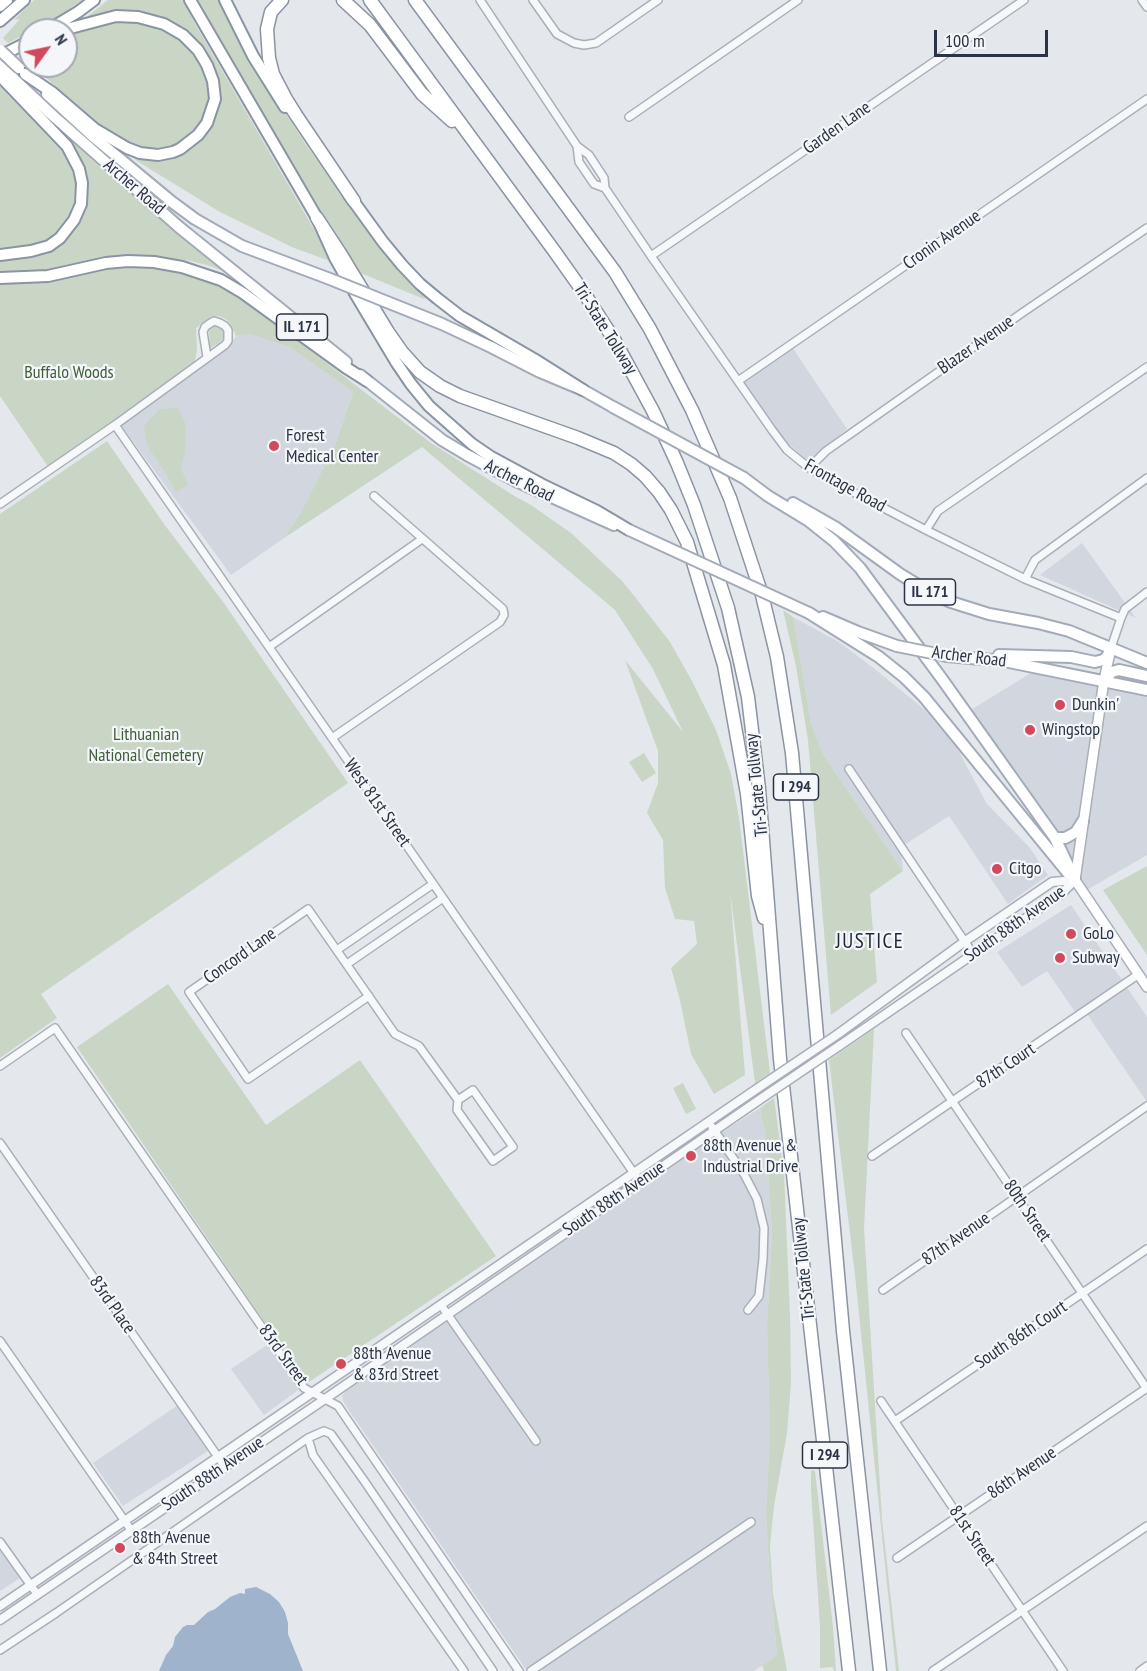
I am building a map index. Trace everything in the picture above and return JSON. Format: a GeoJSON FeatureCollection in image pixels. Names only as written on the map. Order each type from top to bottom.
{"type":"FeatureCollection","features":[{"type":"Feature","properties":{"kind":"highway"},"geometry":{"type":"LineString","coordinates":[[282,0],[272,12],[267,29],[269,58],[273,74],[296,115],[354,201]]}},
{"type":"Feature","properties":{"kind":"highway"},"geometry":{"type":"LineString","coordinates":[[343,0],[370,26],[422,94],[472,139]]}},
{"type":"Feature","properties":{"kind":"highway","name":"Tri-State Tollway"},"geometry":{"type":"LineString","coordinates":[[370,0],[573,277],[615,341],[653,411],[694,505],[728,608],[748,697],[759,789],[780,1059],[849,1671]]}},
{"type":"Feature","properties":{"kind":"highway","name":"Tri-State Tollway"},"geometry":{"type":"LineString","coordinates":[[415,0],[615,272],[650,329],[692,410],[730,498],[762,595],[777,657],[792,753],[843,1331],[880,1671]]}},
{"type":"Feature","properties":{"kind":"highway"},"geometry":{"type":"LineString","coordinates":[[317,218],[387,332],[420,372],[460,396],[614,453],[645,476],[671,510],[687,542],[724,665],[747,795],[758,896],[772,945]]}},
{"type":"Feature","properties":{"kind":"main road"},"geometry":{"type":"LineString","coordinates":[[0,6],[7,0]]}},
{"type":"Feature","properties":{"kind":"main road"},"geometry":{"type":"LineString","coordinates":[[0,21],[24,0]]}},
{"type":"Feature","properties":{"kind":"main road"},"geometry":{"type":"LineString","coordinates":[[66,18],[94,0]]}},
{"type":"Feature","properties":{"kind":"main road"},"geometry":{"type":"LineString","coordinates":[[190,0],[317,218],[334,258],[396,362],[429,406],[471,444],[491,457],[597,511],[629,530]]}},
{"type":"Feature","properties":{"kind":"main road"},"geometry":{"type":"LineString","coordinates":[[225,0],[271,87],[317,154],[402,265],[420,284],[460,316],[582,390]]}},
{"type":"Feature","properties":{"kind":"main road"},"geometry":{"type":"LineString","coordinates":[[32,78],[95,129],[140,153],[158,155],[172,152],[180,149],[198,135],[207,123],[215,99],[213,81],[198,50],[183,35],[164,24],[138,17],[116,16],[78,26]]}},
{"type":"Feature","properties":{"kind":"main road"},"geometry":{"type":"LineString","coordinates":[[0,56],[18,47]]}},
{"type":"Feature","properties":{"kind":"main road","name":"Archer Road"},"geometry":{"type":"LineString","coordinates":[[0,50],[18,67]]}},
{"type":"Feature","properties":{"kind":"main road"},"geometry":{"type":"LineString","coordinates":[[0,255],[49,246],[60,238],[74,220],[81,204],[82,183],[79,169],[67,146],[2,73]]}},
{"type":"Feature","properties":{"kind":"main road","name":"Archer Road"},"geometry":{"type":"LineString","coordinates":[[2,73],[179,226],[367,381],[442,440],[467,456],[596,518],[629,530],[808,612],[897,646],[947,656],[1004,661],[1147,690]]}},
{"type":"Feature","properties":{"kind":"main road","name":"Archer Road"},"geometry":{"type":"LineString","coordinates":[[30,78],[96,139],[172,202],[195,219],[242,246],[442,324],[582,390],[769,493]]}},
{"type":"Feature","properties":{"kind":"main road"},"geometry":{"type":"LineString","coordinates":[[0,278],[48,276],[106,263],[128,261],[154,262],[182,267],[221,280],[243,293],[367,381]]}},
{"type":"Feature","properties":{"kind":"main road"},"geometry":{"type":"LineString","coordinates":[[769,493],[809,521],[854,561],[942,679],[1055,838],[1075,880]]}},
{"type":"Feature","properties":{"kind":"main road","name":"IL 171"},"geometry":{"type":"LineString","coordinates":[[769,493],[835,527],[900,574],[951,602],[989,614],[1069,631],[1147,663]]}},
{"type":"Feature","properties":{"kind":"main road"},"geometry":{"type":"LineString","coordinates":[[808,612],[879,657],[924,697],[1041,842],[1075,880],[1147,987]]}},
{"type":"Feature","properties":{"kind":"main road"},"geometry":{"type":"LineString","coordinates":[[972,658],[997,655],[1071,657],[1095,662],[1107,657],[1111,648]]}},
{"type":"Feature","properties":{"kind":"main road"},"geometry":{"type":"LineString","coordinates":[[1075,880],[1104,680],[1111,648]]}},
{"type":"Feature","properties":{"kind":"main road"},"geometry":{"type":"LineString","coordinates":[[1104,680],[1112,672],[1119,670],[1147,676]]}},
{"type":"Feature","properties":{"kind":"main road"},"geometry":{"type":"LineString","coordinates":[[1055,838],[1065,838],[1076,832],[1083,821]]}},
{"type":"Feature","properties":{"kind":"street"},"geometry":{"type":"LineString","coordinates":[[480,0],[577,146],[589,155],[599,170],[604,178],[605,188],[594,184],[579,162],[577,146]]}},
{"type":"Feature","properties":{"kind":"street"},"geometry":{"type":"LineString","coordinates":[[533,0],[557,34],[574,43],[584,45],[596,42],[658,0]]}},
{"type":"Feature","properties":{"kind":"street"},"geometry":{"type":"LineString","coordinates":[[629,117],[798,0]]}},
{"type":"Feature","properties":{"kind":"street","name":"Garden Lane"},"geometry":{"type":"LineString","coordinates":[[651,256],[1024,0]]}},
{"type":"Feature","properties":{"kind":"street"},"geometry":{"type":"LineString","coordinates":[[1142,0],[1147,7]]}},
{"type":"Feature","properties":{"kind":"street","name":"Cronin Avenue"},"geometry":{"type":"LineString","coordinates":[[738,381],[1147,99]]}},
{"type":"Feature","properties":{"kind":"street","name":"Frontage Road"},"geometry":{"type":"LineString","coordinates":[[605,188],[787,450],[809,468],[926,530],[1025,579],[1120,618]]}},
{"type":"Feature","properties":{"kind":"street","name":"Blazer Avenue"},"geometry":{"type":"LineString","coordinates":[[809,468],[826,451],[1147,228]]}},
{"type":"Feature","properties":{"kind":"street"},"geometry":{"type":"LineString","coordinates":[[0,504],[115,425],[225,345],[228,341],[228,330],[214,321],[205,327],[203,332],[207,357]]}},
{"type":"Feature","properties":{"kind":"street"},"geometry":{"type":"LineString","coordinates":[[926,530],[938,511],[1147,367]]}},
{"type":"Feature","properties":{"kind":"street","name":"West 81st Street"},"geometry":{"type":"LineString","coordinates":[[115,425],[640,1182]]}},
{"type":"Feature","properties":{"kind":"street"},"geometry":{"type":"LineString","coordinates":[[1025,579],[1035,560],[1147,478]]}},
{"type":"Feature","properties":{"kind":"street"},"geometry":{"type":"LineString","coordinates":[[332,738],[500,622],[504,615],[502,609],[374,496]]}},
{"type":"Feature","properties":{"kind":"street"},"geometry":{"type":"LineString","coordinates":[[269,647],[422,539]]}},
{"type":"Feature","properties":{"kind":"street"},"geometry":{"type":"LineString","coordinates":[[1111,648],[1125,609],[1147,592]]}},
{"type":"Feature","properties":{"kind":"street"},"geometry":{"type":"LineString","coordinates":[[849,769],[973,954]]}},
{"type":"Feature","properties":{"kind":"street","name":"South 88th Avenue"},"geometry":{"type":"LineString","coordinates":[[0,1606],[838,1034],[964,942],[1052,882],[1075,880]]}},
{"type":"Feature","properties":{"kind":"street","name":"South 88th Avenue"},"geometry":{"type":"LineString","coordinates":[[0,1620],[1061,894],[1075,880]]}},
{"type":"Feature","properties":{"kind":"street"},"geometry":{"type":"LineString","coordinates":[[337,950],[434,884]]}},
{"type":"Feature","properties":{"kind":"street"},"geometry":{"type":"LineString","coordinates":[[347,964],[443,898]]}},
{"type":"Feature","properties":{"kind":"street","name":"Concord Lane"},"geometry":{"type":"LineString","coordinates":[[369,996],[248,1079],[189,992],[308,909],[347,964],[369,996],[395,1034],[419,1046],[458,1100],[457,1110],[493,1161],[513,1147],[473,1090],[458,1100]]}},
{"type":"Feature","properties":{"kind":"street","name":"87th Court"},"geometry":{"type":"LineString","coordinates":[[872,1156],[1138,974]]}},
{"type":"Feature","properties":{"kind":"street","name":"83rd Street"},"geometry":{"type":"LineString","coordinates":[[0,1066],[55,1028],[304,1388],[338,1406],[519,1671]]}},
{"type":"Feature","properties":{"kind":"street","name":"80th Street"},"geometry":{"type":"LineString","coordinates":[[906,1033],[1147,1388]]}},
{"type":"Feature","properties":{"kind":"street","name":"87th Avenue"},"geometry":{"type":"LineString","coordinates":[[883,1290],[1147,1106]]}},
{"type":"Feature","properties":{"kind":"street"},"geometry":{"type":"LineString","coordinates":[[708,1122],[744,1174],[757,1199],[764,1228],[759,1296],[748,1310]]}},
{"type":"Feature","properties":{"kind":"street","name":"83rd Place"},"geometry":{"type":"LineString","coordinates":[[0,1143],[225,1467]]}},
{"type":"Feature","properties":{"kind":"street","name":"South 86th Court"},"geometry":{"type":"LineString","coordinates":[[895,1421],[1147,1249]]}},
{"type":"Feature","properties":{"kind":"street"},"geometry":{"type":"LineString","coordinates":[[441,1305],[536,1441]]}},
{"type":"Feature","properties":{"kind":"street"},"geometry":{"type":"LineString","coordinates":[[0,1341],[131,1530]]}},
{"type":"Feature","properties":{"kind":"street","name":"86th Avenue"},"geometry":{"type":"LineString","coordinates":[[897,1558],[1147,1388]]}},
{"type":"Feature","properties":{"kind":"street","name":"81st Street"},"geometry":{"type":"LineString","coordinates":[[881,1401],[1063,1671]]}},
{"type":"Feature","properties":{"kind":"street"},"geometry":{"type":"LineString","coordinates":[[0,1650],[308,1438],[324,1431],[331,1434],[493,1671]]}},
{"type":"Feature","properties":{"kind":"street"},"geometry":{"type":"LineString","coordinates":[[308,1438],[313,1455],[464,1671]]}},
{"type":"Feature","properties":{"kind":"street"},"geometry":{"type":"LineString","coordinates":[[531,1671],[752,1522]]}},
{"type":"Feature","properties":{"kind":"street"},"geometry":{"type":"LineString","coordinates":[[933,1671],[1147,1526]]}},
{"type":"Feature","properties":{"kind":"street"},"geometry":{"type":"LineString","coordinates":[[0,1542],[37,1594]]}},
{"type":"Feature","properties":{"kind":"street"},"geometry":{"type":"LineString","coordinates":[[1140,1671],[1147,1666]]}},
{"type":"Feature","properties":{"kind":"shaded area"},"geometry":{"type":"Polygon","coordinates":[[[250,334],[289,347],[353,392],[335,445],[301,512],[284,538],[231,575],[121,425],[229,347],[236,336],[250,334]]]}},
{"type":"Feature","properties":{"kind":"shaded area"},"geometry":{"type":"Polygon","coordinates":[[[792,347],[847,429],[807,461],[783,438],[743,382],[792,347]]]}},
{"type":"Feature","properties":{"kind":"shaded area"},"geometry":{"type":"Polygon","coordinates":[[[1082,543],[1136,618],[1040,575],[1082,543]]]}},
{"type":"Feature","properties":{"kind":"shaded area"},"geometry":{"type":"Polygon","coordinates":[[[793,617],[839,642],[925,710],[957,748],[987,804],[1030,848],[1048,875],[1008,904],[949,816],[901,847],[903,871],[824,756],[811,723],[793,617]]]}},
{"type":"Feature","properties":{"kind":"shaded area"},"geometry":{"type":"Polygon","coordinates":[[[1039,668],[1101,682],[1074,871],[969,711],[1039,668]]]}},
{"type":"Feature","properties":{"kind":"shaded area"},"geometry":{"type":"Polygon","coordinates":[[[1107,683],[1147,692],[1147,855],[1085,891],[1078,881],[1107,683]]]}},
{"type":"Feature","properties":{"kind":"shaded area"},"geometry":{"type":"Polygon","coordinates":[[[1071,905],[1147,1017],[1147,1102],[1087,1014],[1080,1019],[1047,971],[1022,987],[997,952],[1071,905]]]}},
{"type":"Feature","properties":{"kind":"shaded area"},"geometry":{"type":"Polygon","coordinates":[[[760,1108],[766,1138],[772,1233],[767,1326],[770,1435],[766,1513],[777,1655],[754,1671],[527,1671],[344,1403],[342,1396],[347,1390],[691,1152],[760,1108]]]}},
{"type":"Feature","properties":{"kind":"shaded area"},"geometry":{"type":"Polygon","coordinates":[[[276,1339],[309,1382],[264,1415],[231,1369],[276,1339]]]}},
{"type":"Feature","properties":{"kind":"shaded area"},"geometry":{"type":"Polygon","coordinates":[[[178,1405],[208,1451],[123,1506],[93,1463],[178,1405]]]}},
{"type":"Feature","properties":{"kind":"shaded area"},"geometry":{"type":"Polygon","coordinates":[[[0,1549],[20,1578],[0,1591],[0,1549]]]}},
{"type":"Feature","properties":{"kind":"green space"},"geometry":{"type":"Polygon","coordinates":[[[34,0],[82,0],[55,18],[18,18],[14,20],[34,0]]]}},
{"type":"Feature","properties":{"kind":"green space"},"geometry":{"type":"Polygon","coordinates":[[[108,0],[184,0],[194,22],[333,262],[294,248],[220,212],[137,161],[130,154],[172,157],[189,150],[203,139],[212,124],[218,107],[219,89],[216,71],[207,54],[192,35],[179,26],[161,17],[141,12],[123,11],[88,18],[108,0]]]}},
{"type":"Feature","properties":{"kind":"green space"},"geometry":{"type":"Polygon","coordinates":[[[196,0],[221,0],[238,37],[309,149],[342,193],[427,295],[424,299],[358,272],[259,110],[196,0]]]}},
{"type":"Feature","properties":{"kind":"green space"},"geometry":{"type":"Polygon","coordinates":[[[18,21],[18,38],[8,43],[3,38],[18,21]]]}},
{"type":"Feature","properties":{"kind":"green space"},"geometry":{"type":"Polygon","coordinates":[[[140,22],[170,32],[190,49],[204,70],[209,89],[206,113],[196,131],[179,144],[156,150],[143,149],[127,142],[109,132],[85,113],[46,78],[78,78],[78,32],[104,23],[140,22]]]}},
{"type":"Feature","properties":{"kind":"green space"},"geometry":{"type":"Polygon","coordinates":[[[0,85],[65,152],[75,173],[77,184],[75,205],[70,216],[56,234],[32,246],[0,251],[0,85]]]}},
{"type":"Feature","properties":{"kind":"green space"},"geometry":{"type":"Polygon","coordinates":[[[68,138],[113,179],[116,179],[176,232],[228,273],[191,261],[157,257],[129,258],[53,271],[0,274],[0,261],[32,256],[74,226],[82,163],[78,154],[66,140],[68,138]]]}},
{"type":"Feature","properties":{"kind":"green space","name":"Buffalo Woods"},"geometry":{"type":"Polygon","coordinates":[[[125,265],[175,268],[229,288],[431,443],[531,505],[571,533],[622,581],[635,597],[670,642],[692,681],[716,730],[731,774],[739,818],[770,1073],[755,1083],[730,891],[745,1075],[714,1094],[691,1054],[671,968],[697,944],[694,921],[675,919],[665,888],[663,840],[647,813],[658,783],[658,751],[625,660],[683,732],[653,669],[615,610],[422,447],[284,538],[301,512],[335,445],[353,392],[289,347],[250,334],[236,336],[229,322],[219,316],[211,317],[196,328],[195,361],[189,368],[49,468],[0,396],[0,282],[125,265]]]}},
{"type":"Feature","properties":{"kind":"green space"},"geometry":{"type":"Polygon","coordinates":[[[218,324],[225,333],[225,337],[210,348],[209,329],[218,324]]]}},
{"type":"Feature","properties":{"kind":"green space"},"geometry":{"type":"Polygon","coordinates":[[[178,408],[186,425],[185,452],[181,469],[188,485],[176,492],[148,447],[144,426],[160,409],[178,408]]]}},
{"type":"Feature","properties":{"kind":"green space","name":"Lithuanian National Cemetery"},"geometry":{"type":"Polygon","coordinates":[[[107,441],[164,524],[221,599],[348,783],[41,994],[57,1018],[0,1058],[0,514],[107,441]]]}},
{"type":"Feature","properties":{"kind":"green space"},"geometry":{"type":"Polygon","coordinates":[[[783,610],[793,617],[811,723],[824,756],[903,871],[870,894],[877,982],[831,1015],[808,740],[796,666],[783,610]]]}},
{"type":"Feature","properties":{"kind":"green space"},"geometry":{"type":"Polygon","coordinates":[[[644,753],[656,773],[642,782],[629,762],[644,753]]]}},
{"type":"Feature","properties":{"kind":"green space"},"geometry":{"type":"Polygon","coordinates":[[[1147,866],[1147,955],[1103,890],[1147,866]]]}},
{"type":"Feature","properties":{"kind":"green space"},"geometry":{"type":"Polygon","coordinates":[[[168,984],[266,1125],[360,1060],[496,1256],[309,1382],[276,1339],[77,1047],[168,984]]]}},
{"type":"Feature","properties":{"kind":"green space"},"geometry":{"type":"Polygon","coordinates":[[[874,1029],[864,1228],[882,1519],[899,1671],[896,1671],[855,1275],[829,1060],[874,1029]]]}},
{"type":"Feature","properties":{"kind":"green space"},"geometry":{"type":"Polygon","coordinates":[[[683,1083],[696,1109],[686,1114],[673,1088],[683,1083]]]}},
{"type":"Feature","properties":{"kind":"green space"},"geometry":{"type":"Polygon","coordinates":[[[774,1098],[784,1173],[791,1383],[787,1433],[774,1506],[770,1546],[773,1594],[787,1671],[764,1671],[763,1666],[760,1667],[777,1655],[766,1513],[770,1435],[767,1326],[772,1233],[766,1138],[760,1108],[774,1098]]]}},
{"type":"Feature","properties":{"kind":"green space"},"geometry":{"type":"Polygon","coordinates":[[[811,1470],[815,1471],[836,1671],[833,1667],[820,1668],[820,1627],[811,1470]]]}},
{"type":"Feature","properties":{"kind":"water"},"geometry":{"type":"Polygon","coordinates":[[[256,1587],[270,1594],[285,1612],[288,1634],[303,1671],[159,1671],[173,1646],[175,1637],[183,1627],[194,1625],[230,1597],[240,1593],[245,1594],[245,1589],[256,1587]]]}},
{"type":"Feature","properties":{"kind":"place","name":"Forest Medical Center"},"geometry":{"type":"Point","coordinates":[274,446]}},
{"type":"Feature","properties":{"kind":"place","name":"Dunkin'"},"geometry":{"type":"Point","coordinates":[1060,705]}},
{"type":"Feature","properties":{"kind":"place","name":"Wingstop"},"geometry":{"type":"Point","coordinates":[1030,730]}},
{"type":"Feature","properties":{"kind":"place","name":"Citgo"},"geometry":{"type":"Point","coordinates":[997,869]}},
{"type":"Feature","properties":{"kind":"place","name":"GoLo"},"geometry":{"type":"Point","coordinates":[1071,934]}},
{"type":"Feature","properties":{"kind":"place","name":"Subway"},"geometry":{"type":"Point","coordinates":[1060,958]}},
{"type":"Feature","properties":{"kind":"place","name":"88th Avenue & Industrial Drive"},"geometry":{"type":"Point","coordinates":[691,1156]}},
{"type":"Feature","properties":{"kind":"place","name":"88th Avenue & 83rd Street"},"geometry":{"type":"Point","coordinates":[341,1364]}},
{"type":"Feature","properties":{"kind":"place","name":"88th Avenue & 84th Street"},"geometry":{"type":"Point","coordinates":[120,1548]}},
{"type":"Feature","properties":{"kind":"district","name":"JUSTICE"},"geometry":{"type":"Point","coordinates":[870,942]}}]}
